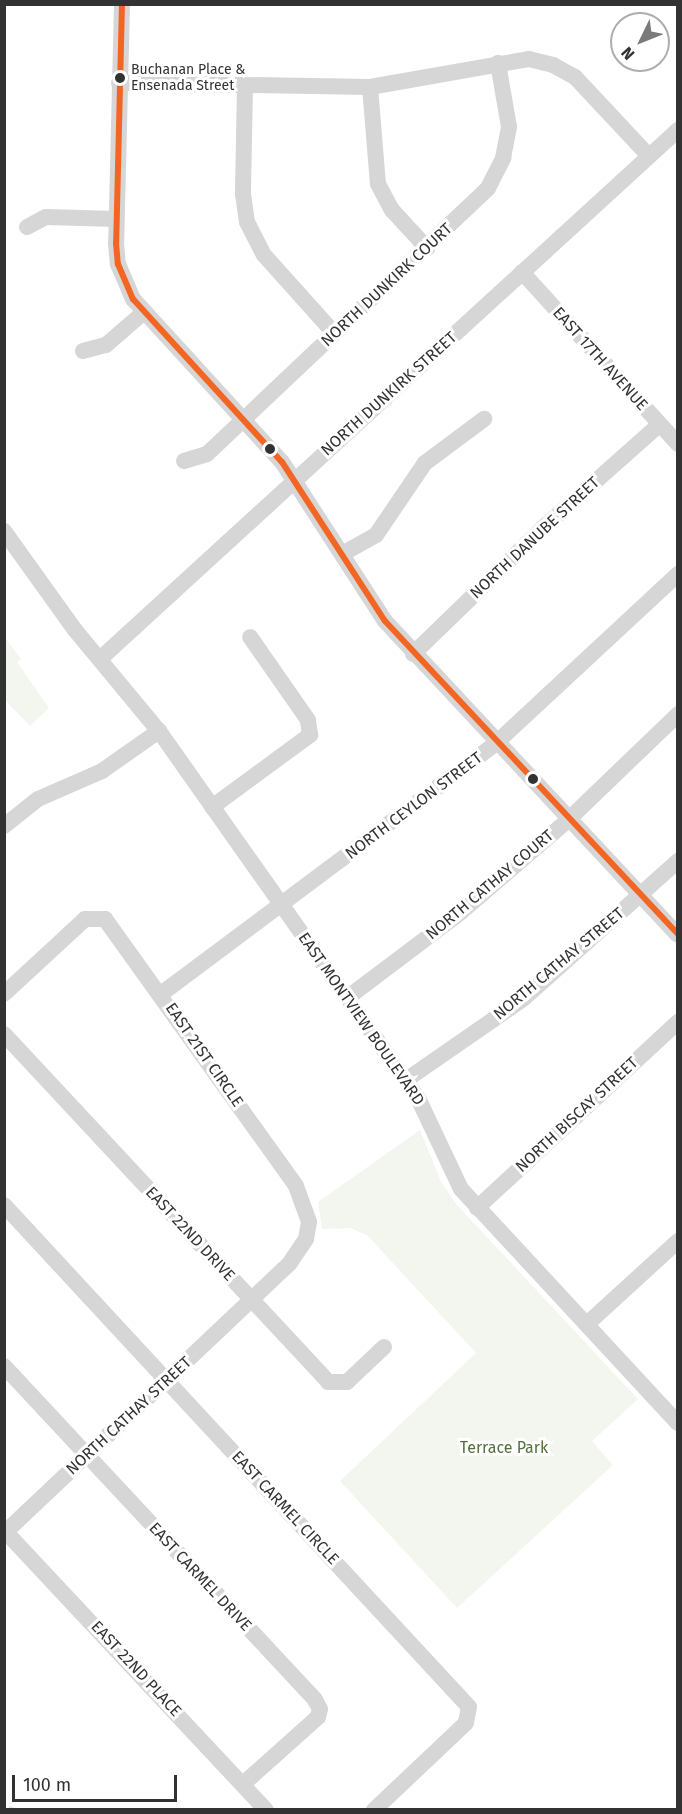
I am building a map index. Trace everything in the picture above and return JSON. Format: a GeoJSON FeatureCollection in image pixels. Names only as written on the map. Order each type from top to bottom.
{"type":"FeatureCollection","features":[{"type":"Feature","properties":{"kind":"street"},"geometry":{"type":"LineString","coordinates":[[122,4],[116,219],[118,264],[133,299],[295,480],[370,601],[413,654],[495,744],[678,936]]}},
{"type":"Feature","properties":{"kind":"street"},"geometry":{"type":"LineString","coordinates":[[119,83],[245,87],[370,87],[529,59],[565,70],[649,156]]}},
{"type":"Feature","properties":{"kind":"street","name":"NORTH DUNKIRK COURT"},"geometry":{"type":"LineString","coordinates":[[184,461],[207,454],[334,333],[474,206],[498,171],[508,127],[506,95],[498,63]]}},
{"type":"Feature","properties":{"kind":"street"},"geometry":{"type":"LineString","coordinates":[[245,87],[243,194],[247,222],[264,255],[334,333]]}},
{"type":"Feature","properties":{"kind":"street"},"geometry":{"type":"LineString","coordinates":[[370,87],[378,184],[392,210],[427,248]]}},
{"type":"Feature","properties":{"kind":"street","name":"NORTH DUNKIRK STREET"},"geometry":{"type":"LineString","coordinates":[[100,659],[678,130]]}},
{"type":"Feature","properties":{"kind":"street"},"geometry":{"type":"LineString","coordinates":[[27,227],[46,217],[116,219]]}},
{"type":"Feature","properties":{"kind":"street","name":"EAST 17TH AVENUE"},"geometry":{"type":"LineString","coordinates":[[522,273],[678,444]]}},
{"type":"Feature","properties":{"kind":"street"},"geometry":{"type":"LineString","coordinates":[[83,351],[106,345],[144,312]]}},
{"type":"Feature","properties":{"kind":"street"},"geometry":{"type":"LineString","coordinates":[[342,554],[376,535],[425,463],[484,419]]}},
{"type":"Feature","properties":{"kind":"street","name":"NORTH DANUBE STREET"},"geometry":{"type":"LineString","coordinates":[[413,654],[544,527],[659,425]]}},
{"type":"Feature","properties":{"kind":"street","name":"EAST MONTVIEW BOULEVARD"},"geometry":{"type":"LineString","coordinates":[[4,531],[100,659],[159,730],[406,1080],[424,1108],[451,1172],[477,1208],[678,1423]]}},
{"type":"Feature","properties":{"kind":"street","name":"NORTH CEYLON STREET"},"geometry":{"type":"LineString","coordinates":[[161,994],[282,906],[495,744],[678,574]]}},
{"type":"Feature","properties":{"kind":"street"},"geometry":{"type":"LineString","coordinates":[[212,807],[310,735],[308,720],[250,637]]}},
{"type":"Feature","properties":{"kind":"street","name":"NORTH CATHAY COURT"},"geometry":{"type":"LineString","coordinates":[[347,998],[460,913],[568,820],[678,714]]}},
{"type":"Feature","properties":{"kind":"street"},"geometry":{"type":"LineString","coordinates":[[4,826],[38,799],[102,771],[159,730]]}},
{"type":"Feature","properties":{"kind":"street","name":"NORTH CATHAY STREET"},"geometry":{"type":"LineString","coordinates":[[406,1080],[523,999],[678,861]]}},
{"type":"Feature","properties":{"kind":"street","name":"EAST 21ST CIRCLE"},"geometry":{"type":"LineString","coordinates":[[4,994],[85,919],[97,916],[108,921],[290,1178],[308,1213],[309,1228],[301,1250],[250,1299]]}},
{"type":"Feature","properties":{"kind":"street","name":"NORTH BISCAY STREET"},"geometry":{"type":"LineString","coordinates":[[477,1208],[678,1022]]}},
{"type":"Feature","properties":{"kind":"street","name":"EAST 22ND DRIVE"},"geometry":{"type":"LineString","coordinates":[[4,1034],[250,1299],[334,1384],[347,1382],[384,1347]]}},
{"type":"Feature","properties":{"kind":"street","name":"EAST CARMEL CIRCLE"},"geometry":{"type":"LineString","coordinates":[[4,1204],[469,1707],[466,1723],[374,1809]]}},
{"type":"Feature","properties":{"kind":"street"},"geometry":{"type":"LineString","coordinates":[[587,1324],[678,1241]]}},
{"type":"Feature","properties":{"kind":"street","name":"NORTH CATHAY STREET"},"geometry":{"type":"LineString","coordinates":[[5,1531],[167,1381],[250,1299]]}},
{"type":"Feature","properties":{"kind":"street","name":"EAST CARMEL DRIVE"},"geometry":{"type":"LineString","coordinates":[[4,1366],[315,1700],[320,1709],[318,1717],[243,1784]]}},
{"type":"Feature","properties":{"kind":"street","name":"EAST 22ND PLACE"},"geometry":{"type":"LineString","coordinates":[[5,1531],[266,1809]]}},
{"type":"Feature","properties":{"kind":"green space"},"geometry":{"type":"Polygon","coordinates":[[[4,636],[21,659],[17,662],[49,708],[30,726],[5,700],[4,636]]]}},
{"type":"Feature","properties":{"kind":"green space","name":"Terrace Park"},"geometry":{"type":"Polygon","coordinates":[[[420,1130],[441,1182],[457,1205],[638,1399],[592,1441],[613,1465],[457,1608],[340,1481],[476,1353],[367,1235],[350,1228],[322,1229],[318,1202],[420,1130]]]}},
{"type":"Feature","properties":{"kind":"waterway"},"geometry":{"type":"LineString","coordinates":[[10,1807],[14,1810]]}},
{"type":"Feature","properties":{"kind":"transit line"},"geometry":{"type":"LineString","coordinates":[[122,4],[116,243],[118,264],[133,299],[282,462],[385,621],[678,934]]}},
{"type":"Feature","properties":{"kind":"place","name":"Buchanan Place & Ensenada Street"},"geometry":{"type":"Point","coordinates":[120,78]}}]}
